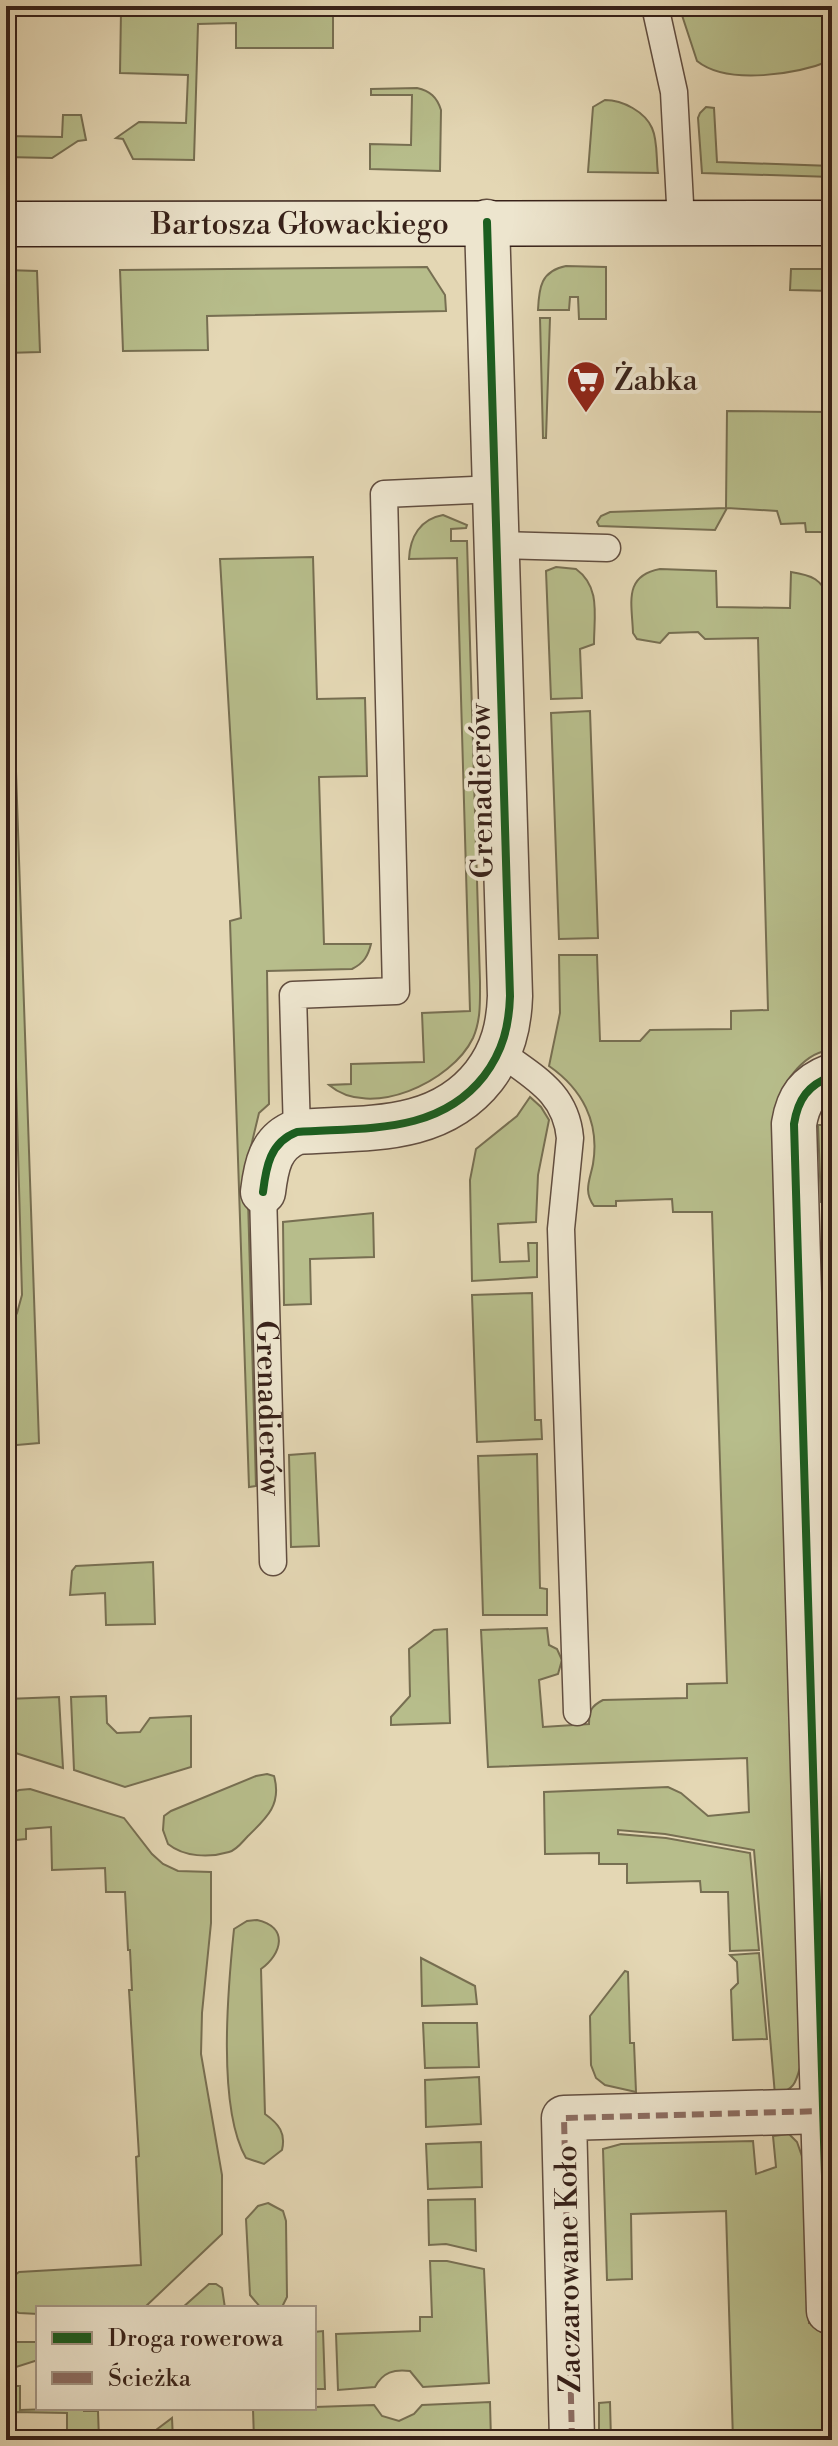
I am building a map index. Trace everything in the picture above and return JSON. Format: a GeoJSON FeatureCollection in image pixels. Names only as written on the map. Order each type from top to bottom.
{"type":"FeatureCollection","features":[{"type":"Feature","properties":{"kind":"street","name":"Grenadierów"},"geometry":{"type":"LineString","coordinates":[[263,1192],[267,1169],[275,1147],[282,1139],[297,1132],[401,1124],[444,1111],[473,1090],[500,1052],[505,1039],[510,996],[487,222]]}},
{"type":"Feature","properties":{"kind":"street","name":"Bartosza Głowackiego"},"geometry":{"type":"LineString","coordinates":[[6,224],[832,223]]}},
{"type":"Feature","properties":{"kind":"street"},"geometry":{"type":"LineString","coordinates":[[829,2311],[794,1124],[796,1110],[808,1089],[832,1076]]}},
{"type":"Feature","properties":{"kind":"street","name":"Zaczarowane Koło"},"geometry":{"type":"LineString","coordinates":[[572,2440],[564,2118],[823,2111]]}},
{"type":"Feature","properties":{"kind":"lane"},"geometry":{"type":"LineString","coordinates":[[655,6],[674,92],[681,222]]}},
{"type":"Feature","properties":{"kind":"lane"},"geometry":{"type":"LineString","coordinates":[[297,1132],[293,995],[396,991],[384,494],[496,489]]}},
{"type":"Feature","properties":{"kind":"lane"},"geometry":{"type":"LineString","coordinates":[[498,545],[607,548]]}},
{"type":"Feature","properties":{"kind":"lane"},"geometry":{"type":"LineString","coordinates":[[500,1052],[557,1097],[569,1123],[561,1229],[577,1712]]}},
{"type":"Feature","properties":{"kind":"lane","name":"Grenadierów"},"geometry":{"type":"LineString","coordinates":[[263,1192],[273,1562]]}},
{"type":"Feature","properties":{"kind":"green space"},"geometry":{"type":"Polygon","coordinates":[[[213,6],[333,10],[333,48],[236,48],[236,23],[198,24],[194,160],[133,159],[123,139],[116,138],[139,122],[186,123],[188,75],[120,73],[121,11],[212,10],[213,6]]]}},
{"type":"Feature","properties":{"kind":"green space"},"geometry":{"type":"Polygon","coordinates":[[[679,6],[832,6],[832,60],[801,70],[763,75],[710,69],[697,61],[679,6]]]}},
{"type":"Feature","properties":{"kind":"green space"},"geometry":{"type":"Polygon","coordinates":[[[417,88],[432,95],[441,110],[440,171],[370,169],[370,144],[411,145],[412,95],[371,95],[371,89],[417,88]]]}},
{"type":"Feature","properties":{"kind":"green space"},"geometry":{"type":"Polygon","coordinates":[[[605,100],[633,108],[649,122],[655,139],[658,173],[588,172],[593,107],[605,100]]]}},
{"type":"Feature","properties":{"kind":"green space"},"geometry":{"type":"Polygon","coordinates":[[[706,107],[714,108],[717,162],[832,166],[832,177],[702,173],[698,118],[706,107]]]}},
{"type":"Feature","properties":{"kind":"green space"},"geometry":{"type":"Polygon","coordinates":[[[63,115],[81,115],[86,140],[78,141],[52,158],[6,157],[6,136],[62,137],[63,115]]]}},
{"type":"Feature","properties":{"kind":"green space"},"geometry":{"type":"Polygon","coordinates":[[[566,266],[606,267],[606,319],[579,319],[578,297],[570,297],[569,310],[538,310],[539,294],[546,276],[566,266]]]}},
{"type":"Feature","properties":{"kind":"green space"},"geometry":{"type":"Polygon","coordinates":[[[427,267],[445,295],[446,311],[207,316],[208,350],[123,351],[120,270],[427,267]]]}},
{"type":"Feature","properties":{"kind":"green space"},"geometry":{"type":"Polygon","coordinates":[[[791,269],[832,269],[832,291],[790,290],[791,269]]]}},
{"type":"Feature","properties":{"kind":"green space"},"geometry":{"type":"Polygon","coordinates":[[[6,270],[37,271],[40,352],[6,353],[6,270]]]}},
{"type":"Feature","properties":{"kind":"green space"},"geometry":{"type":"Polygon","coordinates":[[[540,318],[550,318],[546,438],[543,438],[540,318]]]}},
{"type":"Feature","properties":{"kind":"green space"},"geometry":{"type":"Polygon","coordinates":[[[727,411],[832,412],[832,532],[806,532],[805,523],[781,524],[777,511],[727,508],[715,530],[599,526],[597,522],[601,516],[610,512],[726,508],[727,411]]]}},
{"type":"Feature","properties":{"kind":"green space"},"geometry":{"type":"Polygon","coordinates":[[[443,515],[467,525],[466,528],[451,529],[451,541],[467,541],[479,1017],[473,1038],[447,1069],[408,1091],[366,1099],[346,1095],[329,1085],[351,1084],[351,1064],[424,1062],[422,1013],[470,1011],[457,558],[409,559],[418,530],[428,520],[443,515]]]}},
{"type":"Feature","properties":{"kind":"green space"},"geometry":{"type":"Polygon","coordinates":[[[313,557],[317,699],[365,698],[367,776],[319,777],[324,944],[371,944],[365,959],[352,969],[267,971],[269,1104],[259,1113],[247,1163],[256,1486],[249,1487],[230,921],[241,918],[220,559],[313,557]]]}},
{"type":"Feature","properties":{"kind":"green space"},"geometry":{"type":"Polygon","coordinates":[[[556,567],[576,569],[584,576],[593,593],[594,644],[580,649],[582,698],[551,699],[546,571],[556,567]]]}},
{"type":"Feature","properties":{"kind":"green space"},"geometry":{"type":"Polygon","coordinates":[[[660,569],[716,571],[717,607],[790,608],[791,572],[815,579],[829,600],[832,1050],[813,1056],[797,1068],[784,1086],[776,1105],[801,2064],[794,2084],[787,2091],[775,2095],[754,1850],[665,1834],[618,1830],[618,1834],[666,1838],[750,1853],[759,1950],[730,1951],[728,1892],[701,1892],[700,1881],[627,1883],[627,1864],[599,1864],[599,1853],[545,1854],[544,1792],[668,1787],[681,1793],[708,1816],[749,1812],[747,1758],[488,1767],[481,1630],[547,1628],[549,1645],[557,1649],[562,1660],[558,1674],[539,1680],[543,1727],[589,1724],[592,1709],[603,1700],[687,1698],[687,1684],[727,1683],[712,1212],[673,1212],[672,1199],[616,1201],[616,1206],[594,1206],[588,1190],[594,1149],[591,1121],[571,1085],[549,1066],[560,1013],[559,955],[597,955],[600,1041],[640,1041],[650,1030],[731,1029],[731,1011],[768,1010],[758,638],[705,639],[698,632],[669,633],[660,643],[637,639],[633,633],[632,592],[640,578],[660,569]]]}},
{"type":"Feature","properties":{"kind":"green space"},"geometry":{"type":"Polygon","coordinates":[[[13,684],[39,1443],[6,1446],[6,1332],[17,1313],[22,1295],[6,715],[6,685],[13,684]]]}},
{"type":"Feature","properties":{"kind":"green space"},"geometry":{"type":"Polygon","coordinates":[[[590,711],[598,938],[559,939],[551,713],[590,711]]]}},
{"type":"Feature","properties":{"kind":"green space"},"geometry":{"type":"Polygon","coordinates":[[[530,1097],[549,1120],[538,1175],[536,1222],[498,1224],[500,1262],[529,1261],[528,1243],[537,1243],[537,1277],[472,1281],[470,1180],[476,1149],[517,1116],[530,1097]]]}},
{"type":"Feature","properties":{"kind":"green space"},"geometry":{"type":"Polygon","coordinates":[[[818,1125],[832,1125],[832,1201],[821,1202],[818,1125]]]}},
{"type":"Feature","properties":{"kind":"green space"},"geometry":{"type":"Polygon","coordinates":[[[373,1213],[374,1257],[310,1259],[311,1304],[284,1305],[283,1222],[373,1213]]]}},
{"type":"Feature","properties":{"kind":"green space"},"geometry":{"type":"Polygon","coordinates":[[[822,1249],[832,1249],[832,1314],[824,1314],[822,1249]]]}},
{"type":"Feature","properties":{"kind":"green space"},"geometry":{"type":"Polygon","coordinates":[[[532,1293],[535,1420],[541,1420],[542,1439],[477,1442],[472,1295],[532,1293]]]}},
{"type":"Feature","properties":{"kind":"green space"},"geometry":{"type":"Polygon","coordinates":[[[825,1379],[832,1379],[832,1460],[828,1460],[825,1379]]]}},
{"type":"Feature","properties":{"kind":"green space"},"geometry":{"type":"Polygon","coordinates":[[[315,1453],[319,1546],[291,1547],[289,1455],[315,1453]]]}},
{"type":"Feature","properties":{"kind":"green space"},"geometry":{"type":"Polygon","coordinates":[[[537,1454],[540,1588],[547,1589],[547,1615],[483,1615],[478,1456],[537,1454]]]}},
{"type":"Feature","properties":{"kind":"green space"},"geometry":{"type":"Polygon","coordinates":[[[153,1562],[155,1624],[106,1625],[105,1593],[70,1595],[72,1571],[76,1566],[153,1562]]]}},
{"type":"Feature","properties":{"kind":"green space"},"geometry":{"type":"Polygon","coordinates":[[[447,1629],[450,1723],[391,1725],[391,1717],[410,1696],[409,1649],[434,1630],[447,1629]]]}},
{"type":"Feature","properties":{"kind":"green space"},"geometry":{"type":"Polygon","coordinates":[[[106,1696],[107,1723],[117,1733],[140,1732],[150,1718],[191,1716],[191,1767],[125,1787],[74,1770],[71,1697],[106,1696]]]}},
{"type":"Feature","properties":{"kind":"green space"},"geometry":{"type":"Polygon","coordinates":[[[59,1697],[63,1768],[6,1750],[6,1699],[59,1697]]]}},
{"type":"Feature","properties":{"kind":"green space"},"geometry":{"type":"Polygon","coordinates":[[[267,1774],[274,1776],[276,1786],[271,1810],[234,1850],[205,1856],[181,1852],[168,1844],[163,1830],[164,1816],[171,1811],[267,1774]]]}},
{"type":"Feature","properties":{"kind":"green space"},"geometry":{"type":"Polygon","coordinates":[[[30,1789],[124,1818],[163,1864],[178,1871],[211,1872],[211,1923],[201,2054],[222,2175],[222,2234],[146,2306],[36,2306],[36,2314],[19,2313],[6,2307],[6,2282],[19,2272],[141,2265],[136,2157],[139,2156],[129,1990],[132,1990],[125,1892],[106,1892],[105,1868],[52,1870],[51,1827],[26,1829],[26,1839],[6,1841],[6,1796],[30,1789]]]}},
{"type":"Feature","properties":{"kind":"green space"},"geometry":{"type":"Polygon","coordinates":[[[257,1920],[274,1928],[279,1942],[274,1956],[261,1969],[265,2114],[280,2129],[283,2144],[282,2150],[264,2164],[246,2158],[237,2136],[231,2109],[227,2046],[234,1929],[247,1921],[257,1920]]]}},
{"type":"Feature","properties":{"kind":"green space"},"geometry":{"type":"Polygon","coordinates":[[[759,1953],[767,2039],[733,2040],[731,1990],[738,1983],[737,1962],[730,1955],[759,1953]]]}},
{"type":"Feature","properties":{"kind":"green space"},"geometry":{"type":"Polygon","coordinates":[[[421,1958],[475,1986],[477,2004],[422,2006],[421,1958]]]}},
{"type":"Feature","properties":{"kind":"green space"},"geometry":{"type":"Polygon","coordinates":[[[625,1971],[628,1972],[630,2043],[634,2043],[636,2092],[605,2085],[596,2078],[591,2065],[590,2016],[625,1971]]]}},
{"type":"Feature","properties":{"kind":"green space"},"geometry":{"type":"Polygon","coordinates":[[[423,2023],[477,2023],[479,2067],[425,2068],[423,2023]]]}},
{"type":"Feature","properties":{"kind":"green space"},"geometry":{"type":"Polygon","coordinates":[[[479,2077],[481,2124],[426,2127],[425,2080],[479,2077]]]}},
{"type":"Feature","properties":{"kind":"green space"},"geometry":{"type":"Polygon","coordinates":[[[789,2134],[797,2142],[804,2162],[809,2323],[832,2323],[832,2440],[733,2440],[726,2211],[631,2214],[632,2279],[607,2280],[603,2149],[621,2144],[753,2141],[756,2174],[776,2167],[773,2136],[789,2134]]]}},
{"type":"Feature","properties":{"kind":"green space"},"geometry":{"type":"Polygon","coordinates":[[[481,2142],[482,2187],[428,2189],[426,2144],[481,2142]]]}},
{"type":"Feature","properties":{"kind":"green space"},"geometry":{"type":"Polygon","coordinates":[[[475,2199],[476,2251],[446,2244],[429,2245],[428,2200],[475,2199]]]}},
{"type":"Feature","properties":{"kind":"green space"},"geometry":{"type":"Polygon","coordinates":[[[268,2203],[283,2211],[286,2221],[287,2297],[282,2306],[259,2306],[250,2295],[246,2219],[258,2206],[268,2203]]]}},
{"type":"Feature","properties":{"kind":"green space"},"geometry":{"type":"Polygon","coordinates":[[[430,2261],[447,2261],[484,2269],[489,2383],[423,2387],[410,2371],[399,2371],[385,2375],[375,2387],[338,2390],[336,2334],[420,2331],[420,2317],[432,2317],[430,2261]]]}},
{"type":"Feature","properties":{"kind":"green space"},"geometry":{"type":"Polygon","coordinates":[[[209,2284],[222,2288],[225,2306],[184,2306],[209,2284]]]}},
{"type":"Feature","properties":{"kind":"green space"},"geometry":{"type":"Polygon","coordinates":[[[323,2331],[325,2389],[316,2389],[316,2332],[323,2331]]]}},
{"type":"Feature","properties":{"kind":"green space"},"geometry":{"type":"Polygon","coordinates":[[[15,2342],[36,2342],[36,2361],[13,2368],[6,2367],[6,2348],[15,2342]]]}},
{"type":"Feature","properties":{"kind":"green space"},"geometry":{"type":"Polygon","coordinates":[[[6,2386],[20,2386],[20,2410],[98,2411],[99,2440],[67,2440],[67,2413],[14,2412],[14,2440],[6,2440],[6,2386]]]}},
{"type":"Feature","properties":{"kind":"green space"},"geometry":{"type":"Polygon","coordinates":[[[490,2402],[491,2440],[254,2440],[253,2410],[316,2410],[316,2407],[374,2405],[382,2416],[399,2421],[414,2414],[422,2405],[490,2402]]]}},
{"type":"Feature","properties":{"kind":"green space"},"geometry":{"type":"Polygon","coordinates":[[[610,2402],[611,2440],[599,2440],[599,2403],[610,2402]]]}},
{"type":"Feature","properties":{"kind":"green space"},"geometry":{"type":"Polygon","coordinates":[[[172,2418],[173,2440],[118,2440],[125,2433],[144,2439],[172,2418]]]}},
{"type":"Feature","properties":{"kind":"marked path"},"geometry":{"type":"LineString","coordinates":[[572,2440],[564,2118],[823,2111]]}},
{"type":"Feature","properties":{"kind":"cycle path"},"geometry":{"type":"LineString","coordinates":[[263,1192],[271,1156],[288,1136],[297,1132],[399,1124],[445,1109],[466,1095],[491,1067],[506,1028],[510,996],[487,222]]}},
{"type":"Feature","properties":{"kind":"cycle path"},"geometry":{"type":"LineString","coordinates":[[829,2311],[794,1124],[798,1107],[806,1094],[816,1084],[832,1076]]}},
{"type":"Feature","properties":{"kind":"place","name":"Żabka"},"geometry":{"type":"Point","coordinates":[586,414]}}]}
